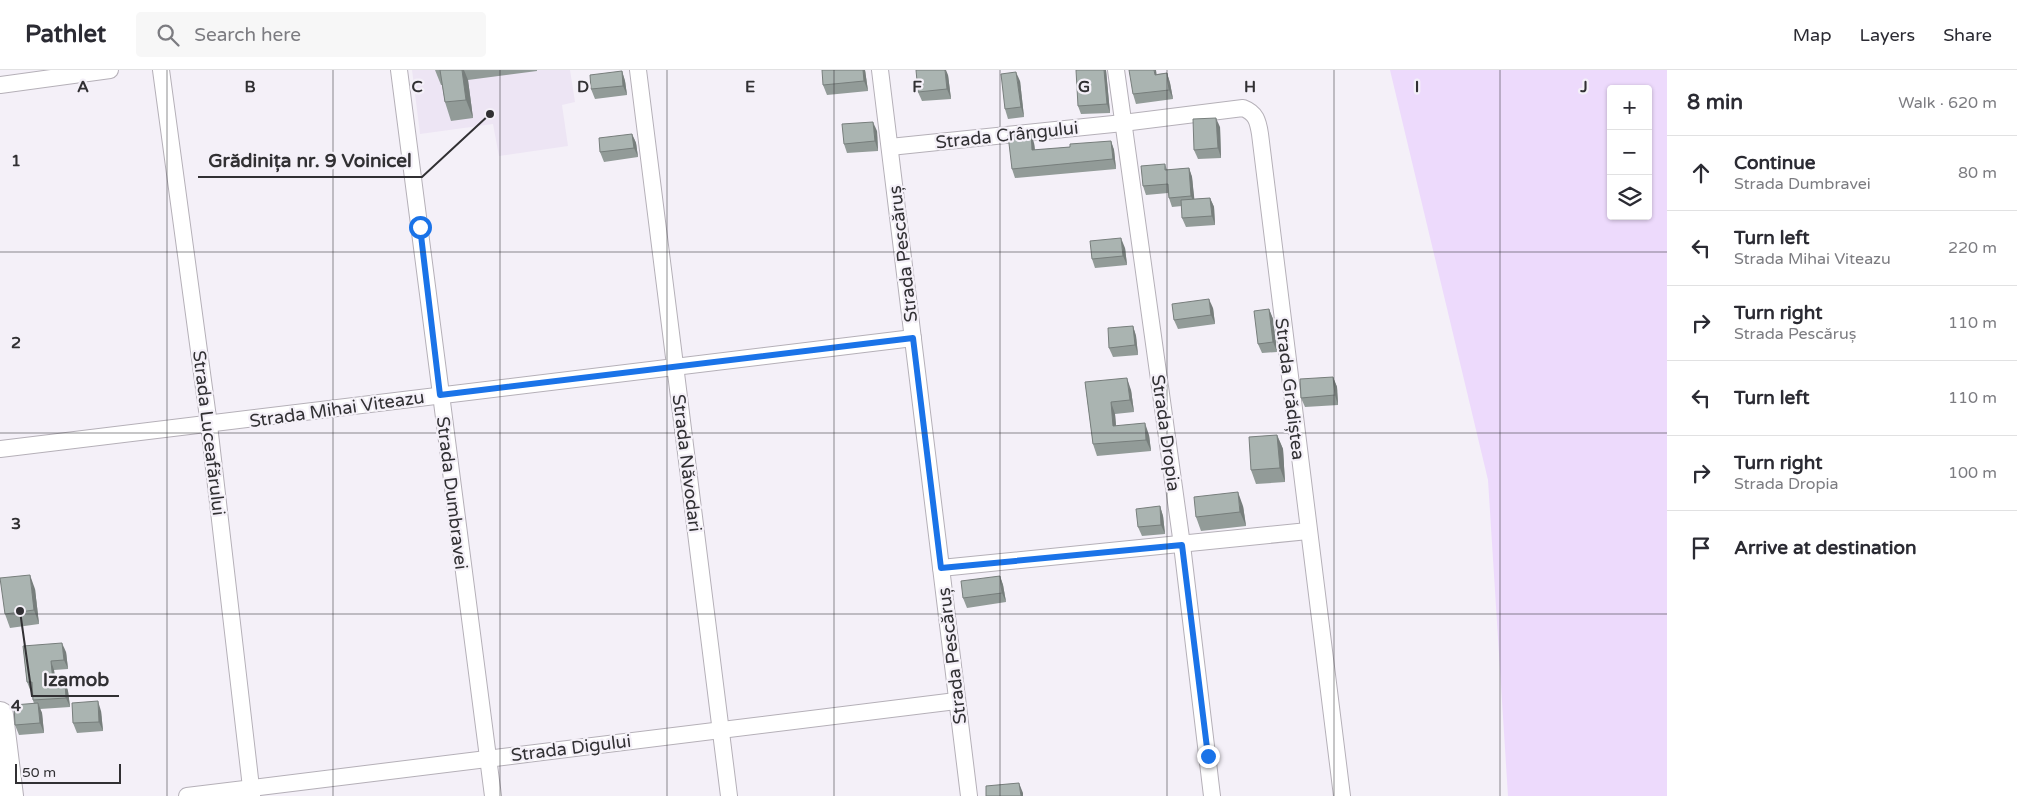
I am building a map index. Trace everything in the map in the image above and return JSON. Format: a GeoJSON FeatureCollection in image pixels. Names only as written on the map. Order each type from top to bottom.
{"type":"FeatureCollection","features":[{"type":"Feature","properties":{"kind":"main road"},"geometry":{"type":"LineString","coordinates":[[0,715],[10,796]]}},
{"type":"Feature","properties":{"kind":"street"},"geometry":{"type":"LineString","coordinates":[[0,85],[110,70]]}},
{"type":"Feature","properties":{"kind":"street","name":"Strada Luceafărului"},"geometry":{"type":"LineString","coordinates":[[161,70],[209,426],[251,792]]}},
{"type":"Feature","properties":{"kind":"street","name":"Strada Dumbravei"},"geometry":{"type":"LineString","coordinates":[[399,70],[492,796]]}},
{"type":"Feature","properties":{"kind":"street","name":"Strada Năvodari"},"geometry":{"type":"LineString","coordinates":[[638,70],[729,796]]}},
{"type":"Feature","properties":{"kind":"street","name":"Strada Pescăruș"},"geometry":{"type":"LineString","coordinates":[[880,70],[969,796]]}},
{"type":"Feature","properties":{"kind":"street","name":"Strada Dropia"},"geometry":{"type":"LineString","coordinates":[[1116,70],[1182,545],[1212,796]]}},
{"type":"Feature","properties":{"kind":"street","name":"Strada Grădiștea"},"geometry":{"type":"LineString","coordinates":[[1123,123],[1243,108],[1251,111],[1258,121],[1342,796]]}},
{"type":"Feature","properties":{"kind":"street","name":"Strada Crângului"},"geometry":{"type":"LineString","coordinates":[[890,147],[1123,123]]}},
{"type":"Feature","properties":{"kind":"street","name":"Strada Mihai Viteazu"},"geometry":{"type":"LineString","coordinates":[[0,449],[209,426],[440,395],[913,338]]}},
{"type":"Feature","properties":{"kind":"street"},"geometry":{"type":"LineString","coordinates":[[941,568],[1308,531]]}},
{"type":"Feature","properties":{"kind":"street","name":"Strada Digului"},"geometry":{"type":"LineString","coordinates":[[187,796],[251,792],[487,758],[956,701]]}},
{"type":"Feature","properties":{"kind":"shaded area"},"geometry":{"type":"Polygon","coordinates":[[[412,70],[570,70],[575,102],[562,105],[568,146],[499,156],[493,124],[420,134],[412,70]]]}},
{"type":"Feature","properties":{"kind":"shaded area"},"geometry":{"type":"Polygon","coordinates":[[[1390,70],[1667,70],[1667,796],[1508,796],[1488,480],[1390,70]]]}},
{"type":"Feature","properties":{"kind":"building"},"geometry":{"type":"Polygon","coordinates":[[[440,70],[462,70],[466,100],[445,102],[440,70]]]}},
{"type":"Feature","properties":{"kind":"building"},"geometry":{"type":"Polygon","coordinates":[[[822,70],[863,70],[864,81],[823,85],[822,70]]]}},
{"type":"Feature","properties":{"kind":"building"},"geometry":{"type":"Polygon","coordinates":[[[916,70],[945,70],[947,89],[918,92],[916,70]]]}},
{"type":"Feature","properties":{"kind":"building"},"geometry":{"type":"Polygon","coordinates":[[[1076,70],[1104,70],[1107,104],[1078,106],[1076,70]]]}},
{"type":"Feature","properties":{"kind":"building"},"geometry":{"type":"Polygon","coordinates":[[[1129,70],[1154,70],[1155,75],[1167,73],[1169,90],[1133,94],[1129,70]]]}},
{"type":"Feature","properties":{"kind":"building"},"geometry":{"type":"Polygon","coordinates":[[[622,71],[623,86],[591,89],[590,75],[622,71]]]}},
{"type":"Feature","properties":{"kind":"building"},"geometry":{"type":"Polygon","coordinates":[[[1016,72],[1021,107],[1005,109],[1001,74],[1016,72]]]}},
{"type":"Feature","properties":{"kind":"building"},"geometry":{"type":"Polygon","coordinates":[[[1216,118],[1218,148],[1194,150],[1193,119],[1216,118]]]}},
{"type":"Feature","properties":{"kind":"building"},"geometry":{"type":"Polygon","coordinates":[[[873,122],[875,141],[844,144],[842,124],[873,122]]]}},
{"type":"Feature","properties":{"kind":"building"},"geometry":{"type":"Polygon","coordinates":[[[1031,133],[1032,150],[1070,147],[1070,144],[1111,141],[1113,159],[1012,169],[1008,135],[1031,133]]]}},
{"type":"Feature","properties":{"kind":"building"},"geometry":{"type":"Polygon","coordinates":[[[632,134],[634,148],[600,152],[599,138],[632,134]]]}},
{"type":"Feature","properties":{"kind":"building"},"geometry":{"type":"Polygon","coordinates":[[[1165,164],[1165,170],[1189,168],[1191,196],[1169,198],[1168,184],[1143,186],[1141,166],[1165,164]]]}},
{"type":"Feature","properties":{"kind":"building"},"geometry":{"type":"Polygon","coordinates":[[[1210,198],[1212,216],[1182,218],[1181,200],[1210,198]]]}},
{"type":"Feature","properties":{"kind":"building"},"geometry":{"type":"Polygon","coordinates":[[[1121,238],[1123,256],[1092,259],[1090,241],[1121,238]]]}},
{"type":"Feature","properties":{"kind":"building"},"geometry":{"type":"Polygon","coordinates":[[[1209,299],[1211,315],[1174,320],[1172,304],[1209,299]]]}},
{"type":"Feature","properties":{"kind":"building"},"geometry":{"type":"Polygon","coordinates":[[[1269,309],[1273,342],[1258,344],[1254,311],[1269,309]]]}},
{"type":"Feature","properties":{"kind":"building"},"geometry":{"type":"Polygon","coordinates":[[[1133,326],[1135,345],[1109,348],[1108,328],[1133,326]]]}},
{"type":"Feature","properties":{"kind":"building"},"geometry":{"type":"Polygon","coordinates":[[[1333,377],[1335,395],[1301,398],[1300,379],[1333,377]]]}},
{"type":"Feature","properties":{"kind":"building"},"geometry":{"type":"Polygon","coordinates":[[[1127,378],[1130,400],[1111,402],[1113,426],[1145,423],[1146,440],[1093,444],[1085,382],[1127,378]]]}},
{"type":"Feature","properties":{"kind":"building"},"geometry":{"type":"Polygon","coordinates":[[[1277,435],[1280,468],[1251,470],[1249,437],[1277,435]]]}},
{"type":"Feature","properties":{"kind":"building"},"geometry":{"type":"Polygon","coordinates":[[[1238,492],[1240,512],[1196,517],[1194,497],[1238,492]]]}},
{"type":"Feature","properties":{"kind":"building"},"geometry":{"type":"Polygon","coordinates":[[[1160,506],[1161,525],[1138,527],[1136,509],[1160,506]]]}},
{"type":"Feature","properties":{"kind":"building"},"geometry":{"type":"Polygon","coordinates":[[[30,575],[34,610],[5,614],[0,578],[30,575]]]}},
{"type":"Feature","properties":{"kind":"building"},"geometry":{"type":"Polygon","coordinates":[[[1000,576],[1002,593],[963,598],[961,581],[1000,576]]]}},
{"type":"Feature","properties":{"kind":"building"},"geometry":{"type":"Polygon","coordinates":[[[62,643],[64,660],[51,661],[53,682],[65,682],[66,698],[33,700],[32,682],[27,682],[23,646],[62,643]]]}},
{"type":"Feature","properties":{"kind":"building"},"geometry":{"type":"Polygon","coordinates":[[[98,701],[99,722],[73,723],[72,703],[98,701]]]}},
{"type":"Feature","properties":{"kind":"building"},"geometry":{"type":"Polygon","coordinates":[[[38,703],[40,723],[15,725],[14,705],[38,703]]]}},
{"type":"Feature","properties":{"kind":"building"},"geometry":{"type":"Polygon","coordinates":[[[1019,783],[1021,796],[986,796],[986,786],[1019,783]]]}},
{"type":"Feature","properties":{"kind":"place","name":"Grădinița nr. 9 Voinicel"},"geometry":{"type":"Point","coordinates":[490,114]}},
{"type":"Feature","properties":{"kind":"place","name":"Izamob"},"geometry":{"type":"Point","coordinates":[20,611]}},
{"type":"Feature","properties":{"kind":"route"},"geometry":{"type":"LineString","coordinates":[[420,227],[440,395],[913,338],[941,568],[1182,545],[1208,756]]}}]}
